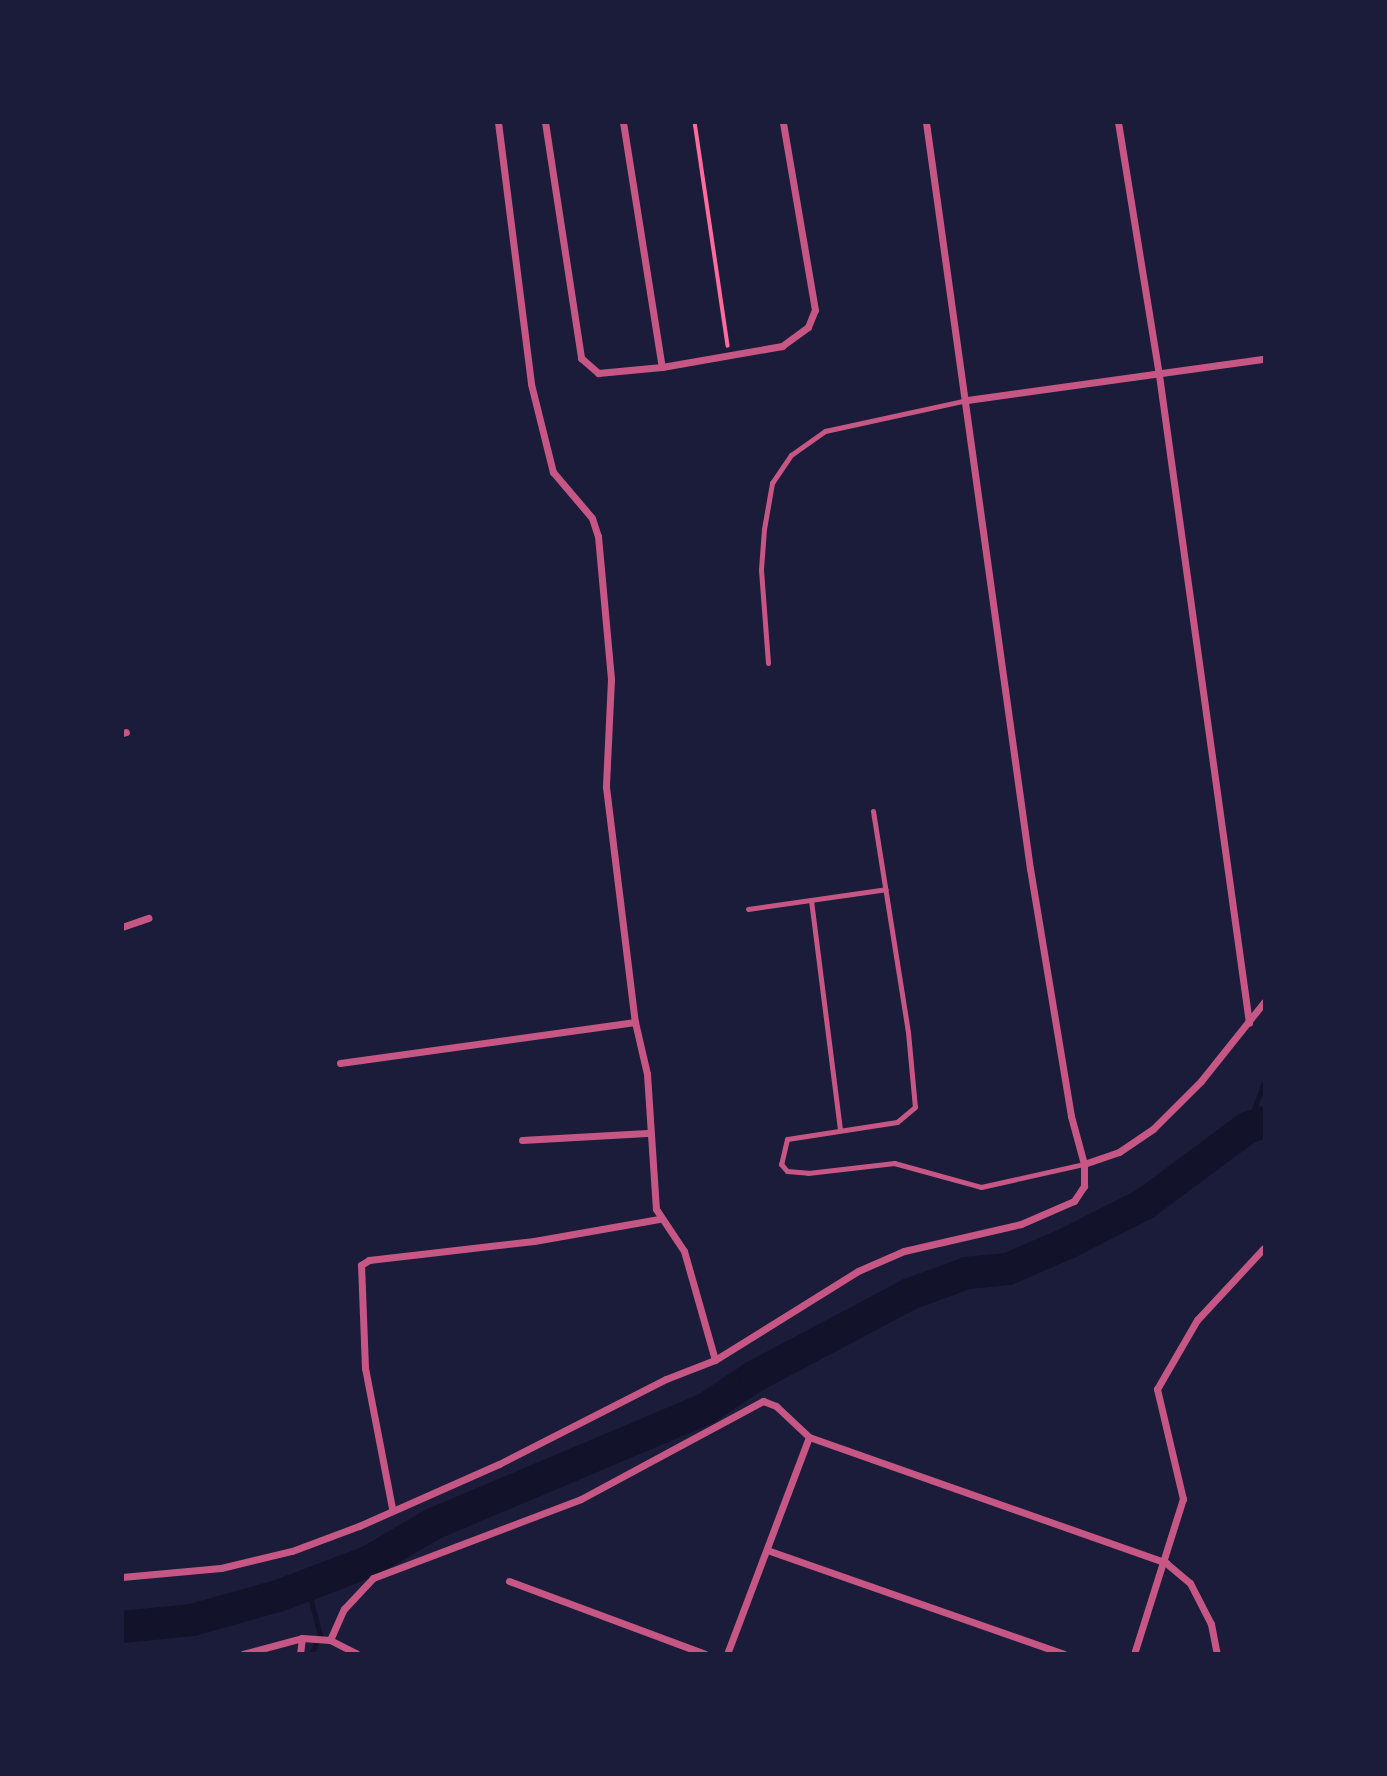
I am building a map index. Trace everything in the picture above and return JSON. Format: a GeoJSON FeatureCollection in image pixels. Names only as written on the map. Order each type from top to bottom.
{"type":"FeatureCollection","features":[{"type":"Feature","properties":{"kind":"street"},"geometry":{"type":"LineString","coordinates":[[498,122],[531,384],[553,472],[592,518],[598,536],[611,679],[606,787],[635,1022],[647,1074],[647,1133],[659,1219],[684,1251],[715,1360]]}},
{"type":"Feature","properties":{"kind":"street"},"geometry":{"type":"LineString","coordinates":[[545,122],[581,358],[598,373],[662,367],[729,356],[797,339],[808,327],[814,310],[783,122]]}},
{"type":"Feature","properties":{"kind":"street"},"geometry":{"type":"LineString","coordinates":[[624,122],[662,367]]}},
{"type":"Feature","properties":{"kind":"street"},"geometry":{"type":"LineString","coordinates":[[122,1577],[187,1574],[292,1551],[499,1464],[666,1379],[715,1360],[858,1271],[904,1251],[1021,1224],[1074,1201],[1084,1186],[1084,1164],[1069,1104],[1030,869],[967,400],[926,122]]}},
{"type":"Feature","properties":{"kind":"street"},"geometry":{"type":"LineString","coordinates":[[1118,122],[1160,375],[1249,1023]]}},
{"type":"Feature","properties":{"kind":"street"},"geometry":{"type":"LineString","coordinates":[[967,400],[1265,359]]}},
{"type":"Feature","properties":{"kind":"street"},"geometry":{"type":"LineString","coordinates":[[122,927],[149,918]]}},
{"type":"Feature","properties":{"kind":"street"},"geometry":{"type":"LineString","coordinates":[[1084,1164],[1119,1152],[1153,1129],[1201,1081],[1265,1002]]}},
{"type":"Feature","properties":{"kind":"street"},"geometry":{"type":"LineString","coordinates":[[340,1063],[635,1022]]}},
{"type":"Feature","properties":{"kind":"street"},"geometry":{"type":"LineString","coordinates":[[522,1140],[647,1133]]}},
{"type":"Feature","properties":{"kind":"street"},"geometry":{"type":"LineString","coordinates":[[392,1508],[365,1368],[361,1265],[369,1260],[534,1241],[659,1219]]}},
{"type":"Feature","properties":{"kind":"street"},"geometry":{"type":"LineString","coordinates":[[1134,1654],[1166,1563],[1183,1499],[1157,1389],[1197,1320],[1265,1248]]}},
{"type":"Feature","properties":{"kind":"street"},"geometry":{"type":"LineString","coordinates":[[328,1640],[344,1609],[373,1578],[549,1513],[756,1403],[776,1406],[809,1437],[1166,1563],[1190,1583],[1211,1624],[1217,1654]]}},
{"type":"Feature","properties":{"kind":"street"},"geometry":{"type":"LineString","coordinates":[[727,1654],[809,1437]]}},
{"type":"Feature","properties":{"kind":"street"},"geometry":{"type":"LineString","coordinates":[[767,1550],[1064,1654]]}},
{"type":"Feature","properties":{"kind":"street"},"geometry":{"type":"LineString","coordinates":[[509,1581],[705,1654]]}},
{"type":"Feature","properties":{"kind":"street"},"geometry":{"type":"LineString","coordinates":[[300,1654],[302,1638]]}},
{"type":"Feature","properties":{"kind":"street"},"geometry":{"type":"LineString","coordinates":[[243,1654],[302,1638],[315,1638],[328,1640],[357,1654]]}},
{"type":"Feature","properties":{"kind":"lane"},"geometry":{"type":"LineString","coordinates":[[768,663],[761,569],[764,529],[772,483],[791,455],[825,431],[967,400]]}},
{"type":"Feature","properties":{"kind":"lane"},"geometry":{"type":"LineString","coordinates":[[873,811],[916,1099],[909,1116],[897,1122],[787,1139],[781,1164],[787,1171],[808,1173],[894,1163],[981,1187],[1084,1164]]}},
{"type":"Feature","properties":{"kind":"lane"},"geometry":{"type":"LineString","coordinates":[[748,909],[886,890]]}},
{"type":"Feature","properties":{"kind":"lane"},"geometry":{"type":"LineString","coordinates":[[811,900],[841,1129]]}},
{"type":"Feature","properties":{"kind":"path"},"geometry":{"type":"LineString","coordinates":[[695,122],[729,356]]}},
{"type":"Feature","properties":{"kind":"waterway"},"geometry":{"type":"LineString","coordinates":[[1247,1128],[1264,1082]]}},
{"type":"Feature","properties":{"kind":"waterway"},"geometry":{"type":"LineString","coordinates":[[122,1627],[192,1620],[278,1596],[368,1562],[433,1524],[707,1408],[755,1376],[910,1294],[967,1273],[1008,1269],[1068,1243],[1146,1203],[1247,1128],[1264,1122]]}},
{"type":"Feature","properties":{"kind":"waterway"},"geometry":{"type":"LineString","coordinates":[[307,1585],[320,1635],[311,1654]]}}]}
